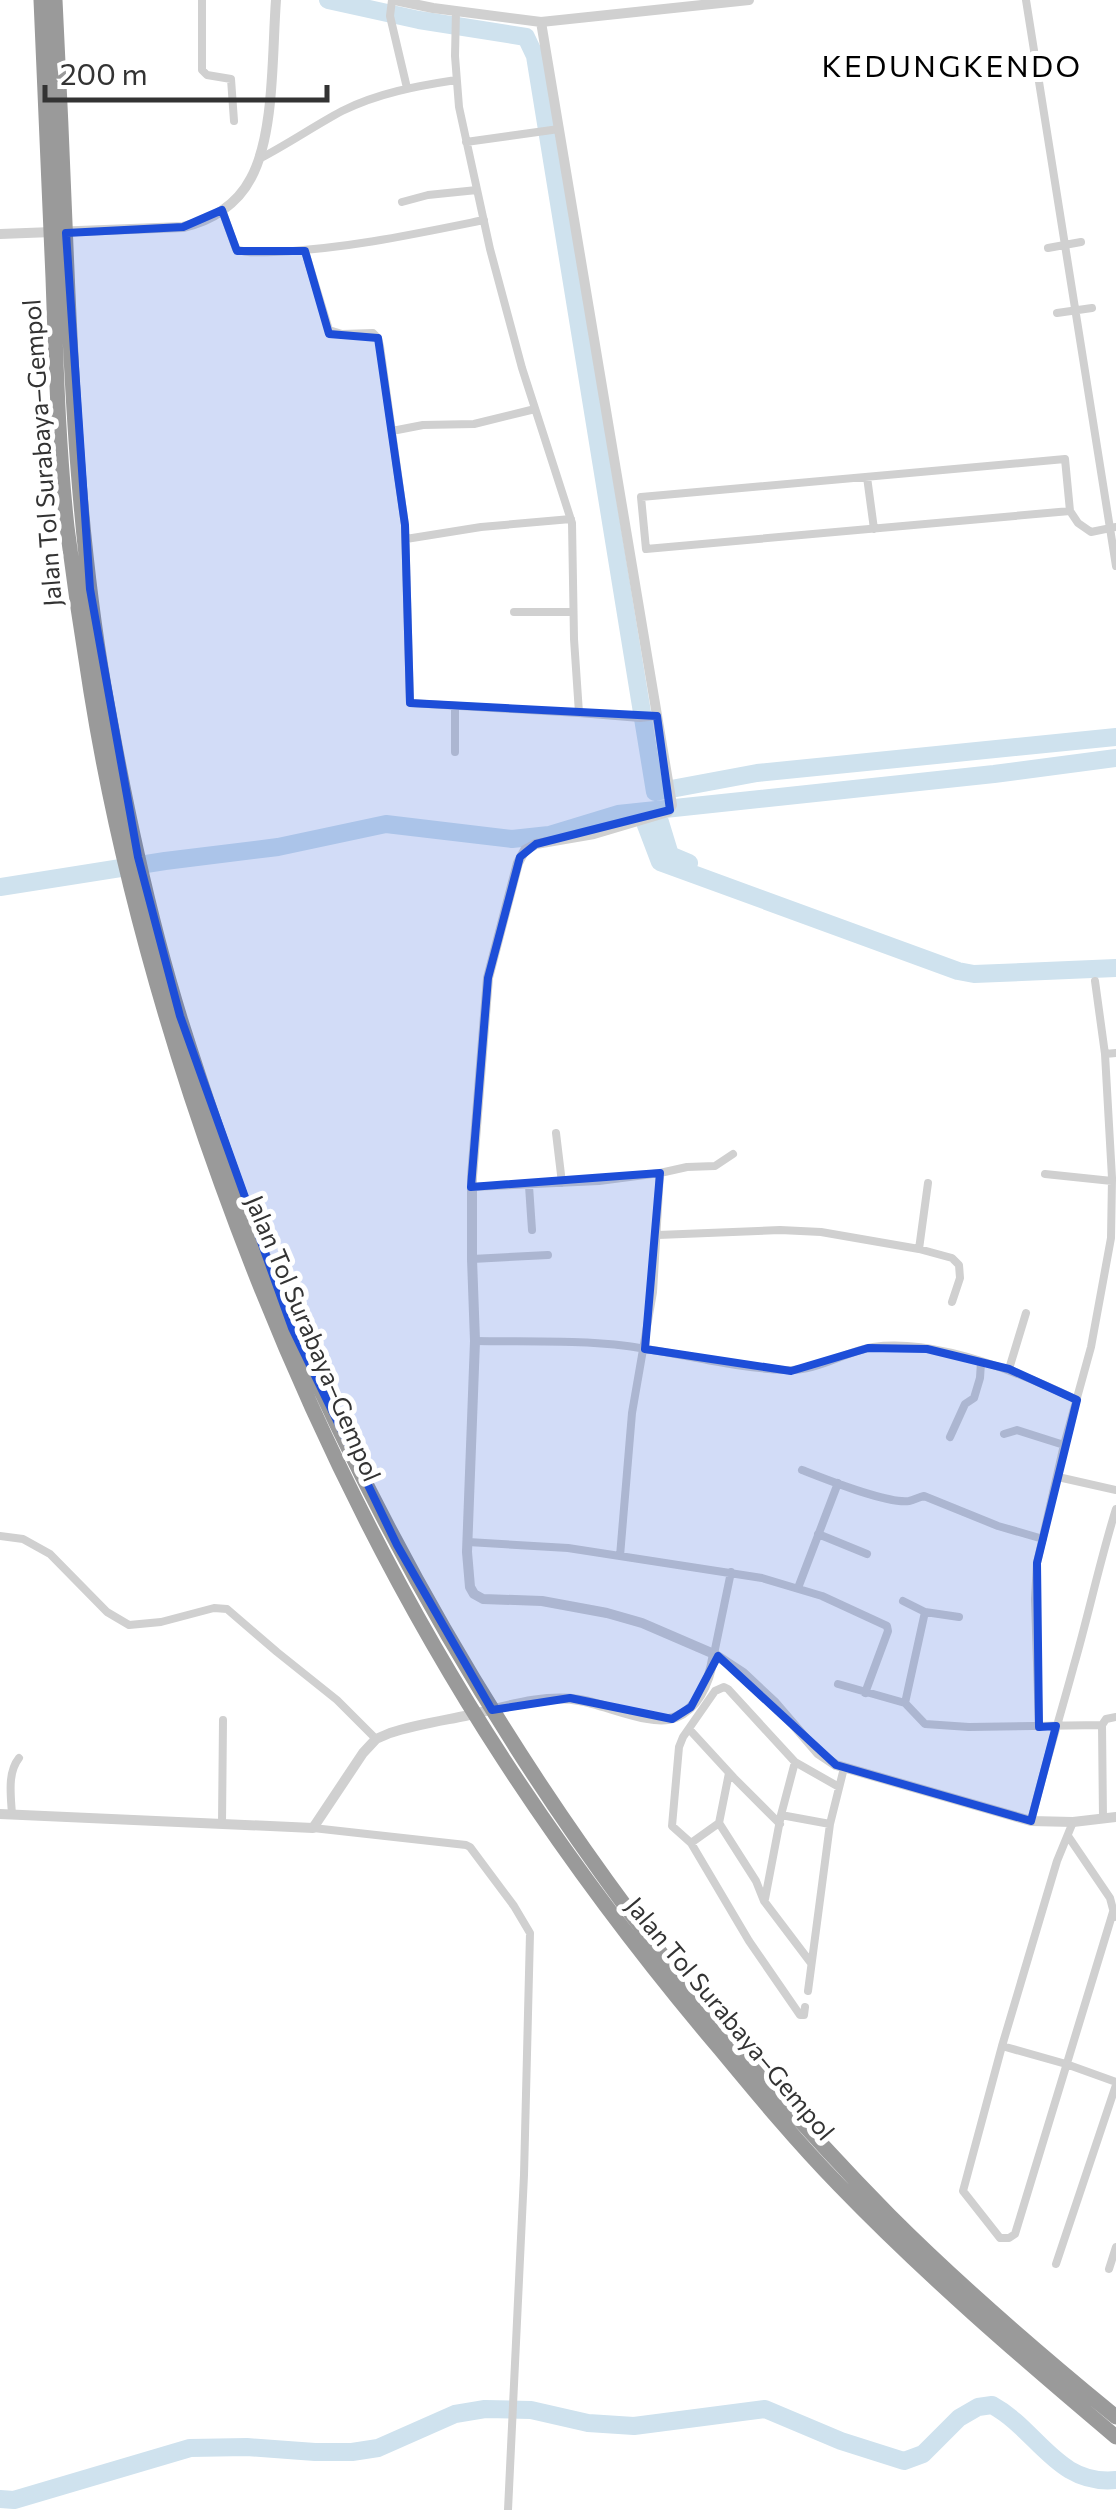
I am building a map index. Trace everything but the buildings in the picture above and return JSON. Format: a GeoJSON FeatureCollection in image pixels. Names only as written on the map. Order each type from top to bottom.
{"type":"FeatureCollection","features":[{"type":"Feature","properties":{"kind":"highway","name":"Jalan Tol Surabaya–Gempol"},"geometry":{"type":"LineString","coordinates":[[41,0],[58,401],[67,523],[92,698],[176,1049],[213,1163],[266,1303],[320,1426],[376,1541],[501,1756],[651,1967],[835,2182],[982,2324],[1116,2437]]}},
{"type":"Feature","properties":{"kind":"highway","name":"Jalan Tol Surabaya–Gempol"},"geometry":{"type":"LineString","coordinates":[[55,0],[81,510],[132,866],[192,1053],[292,1328],[397,1545],[439,1622],[515,1749],[591,1862],[746,2060],[820,2142],[948,2272],[1116,2417]]}},
{"type":"Feature","properties":{"kind":"street"},"geometry":{"type":"LineString","coordinates":[[202,0],[202,70],[230,79],[234,121]]}},
{"type":"Feature","properties":{"kind":"street"},"geometry":{"type":"LineString","coordinates":[[4,235],[182,227],[222,210],[245,188],[260,158],[270,96],[276,0]]}},
{"type":"Feature","properties":{"kind":"street"},"geometry":{"type":"LineString","coordinates":[[407,88],[392,5],[542,22],[749,0]]}},
{"type":"Feature","properties":{"kind":"street"},"geometry":{"type":"LineString","coordinates":[[1026,0],[1074,310],[1113,528],[1116,566]]}},
{"type":"Feature","properties":{"kind":"street"},"geometry":{"type":"LineString","coordinates":[[455,14],[456,80],[477,190],[522,368],[571,518],[579,713]]}},
{"type":"Feature","properties":{"kind":"street"},"geometry":{"type":"LineString","coordinates":[[542,22],[654,717],[672,805],[670,810],[643,820],[536,844],[525,850],[488,978],[472,1187],[475,1342],[470,1587],[478,1598],[542,1601],[607,1613],[642,1623],[714,1654],[743,1673],[775,1703],[826,1760],[844,1768],[1031,1821],[1116,1817]]}},
{"type":"Feature","properties":{"kind":"street"},"geometry":{"type":"LineString","coordinates":[[260,158],[342,111],[373,98],[456,80]]}},
{"type":"Feature","properties":{"kind":"street"},"geometry":{"type":"LineString","coordinates":[[466,142],[558,129]]}},
{"type":"Feature","properties":{"kind":"street"},"geometry":{"type":"LineString","coordinates":[[402,202],[477,190]]}},
{"type":"Feature","properties":{"kind":"street"},"geometry":{"type":"LineString","coordinates":[[222,210],[239,251],[305,250],[484,220]]}},
{"type":"Feature","properties":{"kind":"street"},"geometry":{"type":"LineString","coordinates":[[1048,248],[1081,242]]}},
{"type":"Feature","properties":{"kind":"street"},"geometry":{"type":"LineString","coordinates":[[305,250],[329,330],[342,334],[373,333],[378,338],[406,539],[410,703],[654,717]]}},
{"type":"Feature","properties":{"kind":"street"},"geometry":{"type":"LineString","coordinates":[[1056,313],[1092,308]]}},
{"type":"Feature","properties":{"kind":"street"},"geometry":{"type":"LineString","coordinates":[[392,431],[474,424],[535,409]]}},
{"type":"Feature","properties":{"kind":"street"},"geometry":{"type":"LineString","coordinates":[[1070,511],[646,549],[641,497],[1066,459],[1070,511],[1078,523],[1090,532],[1113,528]]}},
{"type":"Feature","properties":{"kind":"street"},"geometry":{"type":"LineString","coordinates":[[867,477],[874,529]]}},
{"type":"Feature","properties":{"kind":"street"},"geometry":{"type":"LineString","coordinates":[[406,539],[571,518]]}},
{"type":"Feature","properties":{"kind":"street"},"geometry":{"type":"LineString","coordinates":[[514,612],[573,612]]}},
{"type":"Feature","properties":{"kind":"street"},"geometry":{"type":"LineString","coordinates":[[455,752],[456,707]]}},
{"type":"Feature","properties":{"kind":"street"},"geometry":{"type":"LineString","coordinates":[[1039,1727],[1037,1563],[1104,1284],[1111,1238],[1113,1179],[1105,1054],[1094,982]]}},
{"type":"Feature","properties":{"kind":"street"},"geometry":{"type":"LineString","coordinates":[[1105,1054],[1116,1053]]}},
{"type":"Feature","properties":{"kind":"street"},"geometry":{"type":"LineString","coordinates":[[556,1133],[562,1184]]}},
{"type":"Feature","properties":{"kind":"street"},"geometry":{"type":"LineString","coordinates":[[472,1187],[562,1184],[660,1174],[714,1166],[733,1154]]}},
{"type":"Feature","properties":{"kind":"street"},"geometry":{"type":"LineString","coordinates":[[620,1556],[632,1414],[654,1292],[660,1174]]}},
{"type":"Feature","properties":{"kind":"street"},"geometry":{"type":"LineString","coordinates":[[1046,1174],[1113,1179]]}},
{"type":"Feature","properties":{"kind":"street"},"geometry":{"type":"LineString","coordinates":[[919,1248],[928,1183]]}},
{"type":"Feature","properties":{"kind":"street"},"geometry":{"type":"LineString","coordinates":[[529,1186],[532,1230]]}},
{"type":"Feature","properties":{"kind":"street"},"geometry":{"type":"LineString","coordinates":[[658,1235],[807,1232],[919,1248],[960,1264],[952,1302]]}},
{"type":"Feature","properties":{"kind":"street"},"geometry":{"type":"LineString","coordinates":[[472,1260],[548,1256]]}},
{"type":"Feature","properties":{"kind":"street"},"geometry":{"type":"LineString","coordinates":[[1009,1370],[1026,1313]]}},
{"type":"Feature","properties":{"kind":"street"},"geometry":{"type":"LineString","coordinates":[[475,1342],[581,1342],[790,1371],[883,1346],[927,1349],[1009,1370],[1077,1400]]}},
{"type":"Feature","properties":{"kind":"street"},"geometry":{"type":"LineString","coordinates":[[950,1437],[965,1404],[974,1398],[980,1362]]}},
{"type":"Feature","properties":{"kind":"street"},"geometry":{"type":"LineString","coordinates":[[1004,1434],[1017,1430],[1064,1446]]}},
{"type":"Feature","properties":{"kind":"street"},"geometry":{"type":"LineString","coordinates":[[802,1470],[896,1500],[924,1496],[1042,1539]]}},
{"type":"Feature","properties":{"kind":"street"},"geometry":{"type":"LineString","coordinates":[[1058,1477],[1116,1490]]}},
{"type":"Feature","properties":{"kind":"street"},"geometry":{"type":"LineString","coordinates":[[798,1588],[838,1483]]}},
{"type":"Feature","properties":{"kind":"street"},"geometry":{"type":"LineString","coordinates":[[1031,1821],[1116,1509]]}},
{"type":"Feature","properties":{"kind":"street"},"geometry":{"type":"LineString","coordinates":[[818,1534],[867,1554]]}},
{"type":"Feature","properties":{"kind":"street"},"geometry":{"type":"LineString","coordinates":[[0,1536],[23,1539],[50,1554],[107,1612],[129,1624],[227,1609],[337,1700],[376,1738]]}},
{"type":"Feature","properties":{"kind":"street"},"geometry":{"type":"LineString","coordinates":[[468,1542],[620,1556],[731,1572],[798,1588],[886,1626],[888,1632],[865,1693]]}},
{"type":"Feature","properties":{"kind":"street"},"geometry":{"type":"LineString","coordinates":[[313,1828],[376,1738],[402,1729],[536,1701],[570,1698],[654,1721],[672,1719],[691,1708],[712,1668],[731,1572]]}},
{"type":"Feature","properties":{"kind":"street"},"geometry":{"type":"LineString","coordinates":[[903,1602],[925,1612],[959,1617]]}},
{"type":"Feature","properties":{"kind":"street"},"geometry":{"type":"LineString","coordinates":[[905,1703],[925,1612]]}},
{"type":"Feature","properties":{"kind":"street"},"geometry":{"type":"LineString","coordinates":[[838,1684],[905,1703],[925,1724],[1102,1725]]}},
{"type":"Feature","properties":{"kind":"street"},"geometry":{"type":"LineString","coordinates":[[806,2007],[804,2014],[800,2014],[750,1941],[692,1843],[672,1826],[682,1736],[715,1691],[724,1687],[795,1762],[840,1787]]}},
{"type":"Feature","properties":{"kind":"street"},"geometry":{"type":"LineString","coordinates":[[1103,1818],[1102,1725],[1106,1719],[1116,1717]]}},
{"type":"Feature","properties":{"kind":"street"},"geometry":{"type":"LineString","coordinates":[[222,1818],[224,1720]]}},
{"type":"Feature","properties":{"kind":"street"},"geometry":{"type":"LineString","coordinates":[[689,1728],[729,1774],[780,1820],[830,1824]]}},
{"type":"Feature","properties":{"kind":"street"},"geometry":{"type":"LineString","coordinates":[[19,1758],[13,1766],[8,1811],[222,1818],[462,1843],[470,1846],[514,1906],[530,1934],[524,2175],[508,2510]]}},
{"type":"Feature","properties":{"kind":"street"},"geometry":{"type":"LineString","coordinates":[[764,1901],[795,1762]]}},
{"type":"Feature","properties":{"kind":"street"},"geometry":{"type":"LineString","coordinates":[[808,1990],[830,1824],[844,1768]]}},
{"type":"Feature","properties":{"kind":"street"},"geometry":{"type":"LineString","coordinates":[[692,1843],[719,1823],[729,1774]]}},
{"type":"Feature","properties":{"kind":"street"},"geometry":{"type":"LineString","coordinates":[[1068,1836],[1113,1898],[1115,1916],[1015,2234],[1000,2238],[963,2191],[1057,1861],[1073,1822]]}},
{"type":"Feature","properties":{"kind":"street"},"geometry":{"type":"LineString","coordinates":[[719,1823],[756,1881],[764,1901],[811,1963]]}},
{"type":"Feature","properties":{"kind":"street"},"geometry":{"type":"LineString","coordinates":[[1002,2046],[1066,2064],[1116,2084],[1056,2264]]}},
{"type":"Feature","properties":{"kind":"street"},"geometry":{"type":"LineString","coordinates":[[1109,2270],[1116,2246]]}},
{"type":"Feature","properties":{"kind":"highlighted area"},"geometry":{"type":"Polygon","coordinates":[[[222,210],[237,251],[305,251],[329,334],[378,338],[405,525],[410,703],[657,716],[670,810],[536,844],[520,857],[488,978],[471,1187],[660,1173],[645,1349],[791,1371],[868,1348],[927,1349],[1009,1369],[1077,1400],[1037,1563],[1039,1727],[1056,1726],[1031,1821],[836,1765],[718,1656],[691,1707],[672,1719],[570,1698],[492,1710],[397,1545],[292,1328],[180,1016],[138,857],[90,589],[66,233],[183,227],[222,210]]]}},
{"type":"Feature","properties":{"kind":"waterway"},"geometry":{"type":"LineString","coordinates":[[328,0],[526,37],[535,56],[655,792],[757,773],[1116,737]]}},
{"type":"Feature","properties":{"kind":"waterway"},"geometry":{"type":"LineString","coordinates":[[0,887],[278,847],[386,824],[512,839],[549,835],[618,814],[1116,758]]}},
{"type":"Feature","properties":{"kind":"waterway"},"geometry":{"type":"LineString","coordinates":[[641,812],[660,862],[958,971],[974,974],[1116,968]]}},
{"type":"Feature","properties":{"kind":"waterway"},"geometry":{"type":"LineString","coordinates":[[659,819],[670,855],[689,863]]}},
{"type":"Feature","properties":{"kind":"waterway"},"geometry":{"type":"LineString","coordinates":[[0,2499],[14,2500],[190,2448],[315,2452],[378,2448],[455,2414],[485,2409],[531,2410],[588,2423],[634,2426],[765,2409],[841,2441],[904,2461],[923,2454],[959,2418],[978,2407],[992,2405],[1063,2465],[1096,2480],[1116,2480]]}},
{"type":"Feature","properties":{"kind":"district","name":"KEDUNGKENDO"},"geometry":{"type":"Point","coordinates":[952,64]}}]}
